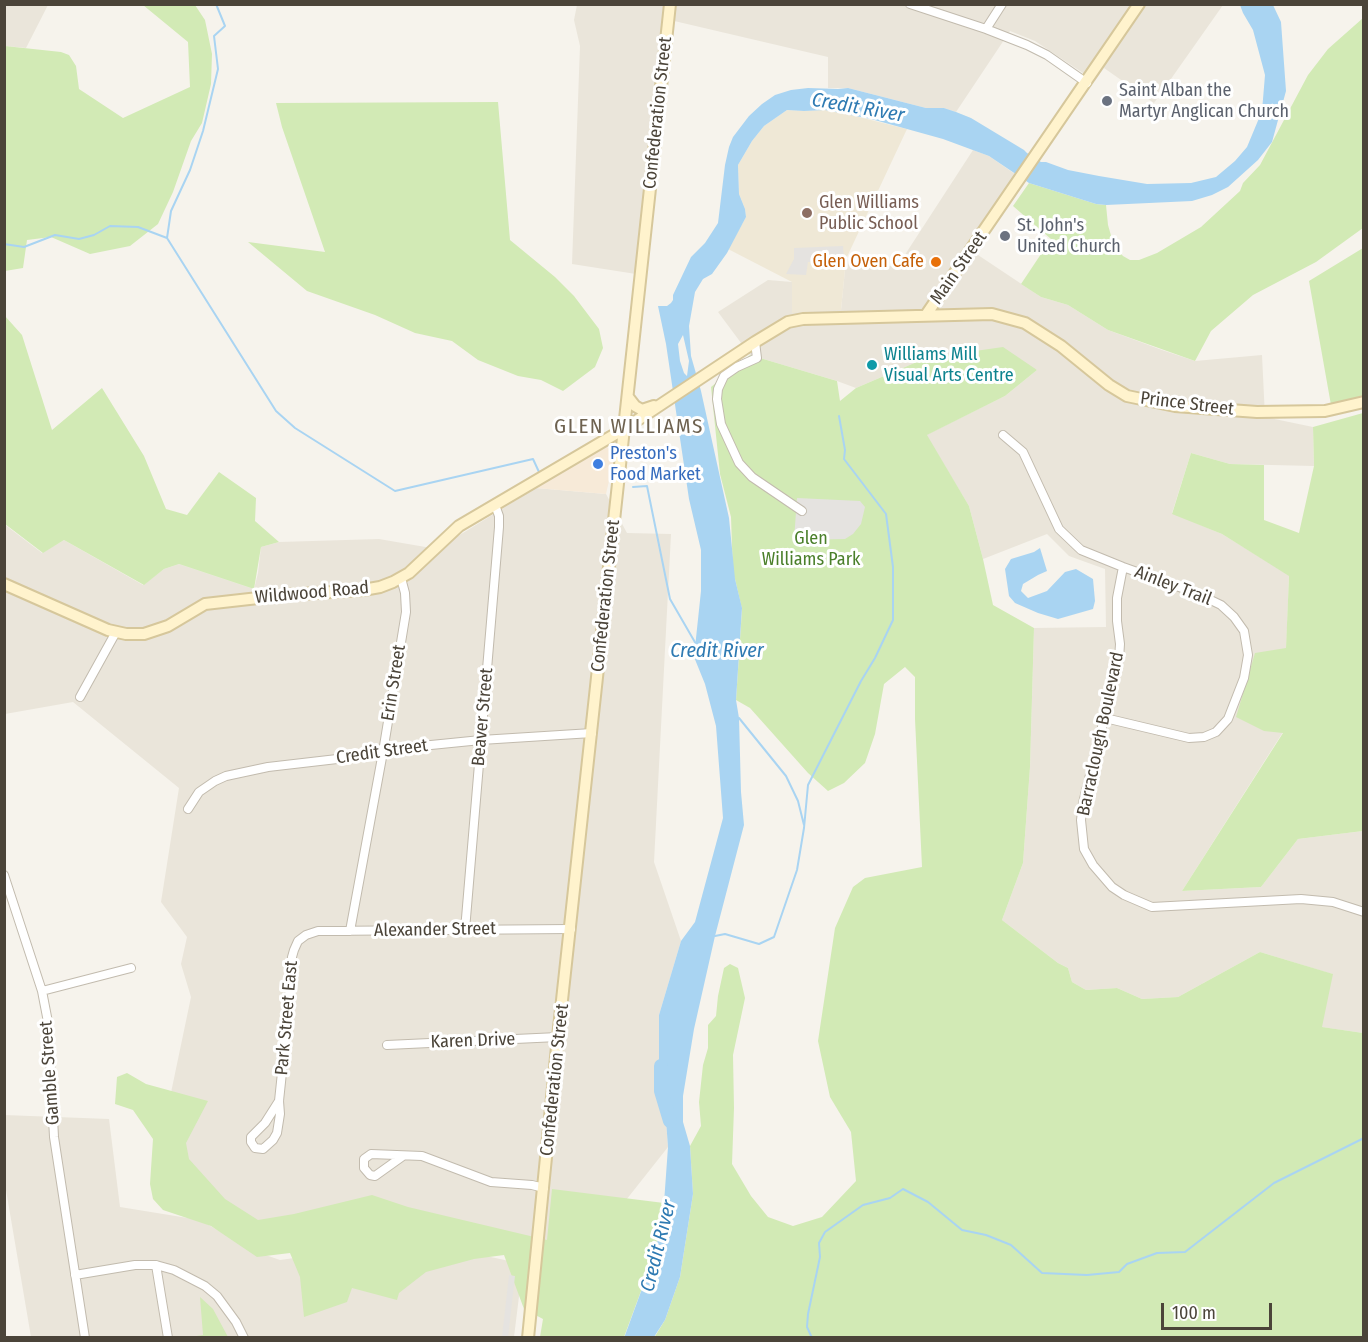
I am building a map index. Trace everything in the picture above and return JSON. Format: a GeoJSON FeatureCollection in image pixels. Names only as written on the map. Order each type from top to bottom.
{"type":"FeatureCollection","features":[{"type":"Feature","properties":{"kind":"main road","name":"Confederation Street"},"geometry":{"type":"LineString","coordinates":[[528,1338],[558,1038],[670,4]]}},
{"type":"Feature","properties":{"kind":"main road","name":"Main Street"},"geometry":{"type":"LineString","coordinates":[[624,429],[788,322],[803,319],[926,315],[1139,4]]}},
{"type":"Feature","properties":{"kind":"main road","name":"Prince Street"},"geometry":{"type":"LineString","coordinates":[[926,315],[992,314],[1024,323],[1061,346],[1109,385],[1127,396],[1175,406],[1257,412],[1325,411],[1364,402]]}},
{"type":"Feature","properties":{"kind":"main road"},"geometry":{"type":"LineString","coordinates":[[628,397],[635,406],[642,410],[667,401]]}},
{"type":"Feature","properties":{"kind":"main road","name":"Wildwood Road"},"geometry":{"type":"LineString","coordinates":[[4,584],[108,630],[126,634],[144,634],[168,626],[205,604],[380,587],[401,578],[416,567],[459,526],[624,429]]}},
{"type":"Feature","properties":{"kind":"street"},"geometry":{"type":"LineString","coordinates":[[910,4],[1027,45],[1047,55],[1086,83]]}},
{"type":"Feature","properties":{"kind":"street"},"geometry":{"type":"LineString","coordinates":[[986,30],[1002,4]]}},
{"type":"Feature","properties":{"kind":"street"},"geometry":{"type":"LineString","coordinates":[[755,342],[757,358],[724,376],[718,389],[717,399],[721,424],[739,464],[752,477],[802,511]]}},
{"type":"Feature","properties":{"kind":"street","name":"Ainley Trail"},"geometry":{"type":"LineString","coordinates":[[1003,435],[1023,452],[1059,529],[1081,550],[1196,593],[1221,605],[1244,631],[1248,656],[1244,678],[1228,719],[1216,732],[1204,737],[1189,738],[1105,718]]}},
{"type":"Feature","properties":{"kind":"street","name":"Beaver Street"},"geometry":{"type":"LineString","coordinates":[[465,930],[500,516],[495,505]]}},
{"type":"Feature","properties":{"kind":"street","name":"Barraclough Boulevard"},"geometry":{"type":"LineString","coordinates":[[1124,567],[1117,598],[1119,659],[1083,803],[1084,849],[1094,865],[1112,887],[1152,907],[1301,899],[1333,902],[1364,912]]}},
{"type":"Feature","properties":{"kind":"street","name":"Erin Street"},"geometry":{"type":"LineString","coordinates":[[350,931],[406,612],[401,578]]}},
{"type":"Feature","properties":{"kind":"street"},"geometry":{"type":"LineString","coordinates":[[80,698],[116,632]]}},
{"type":"Feature","properties":{"kind":"street","name":"Credit Street"},"geometry":{"type":"LineString","coordinates":[[188,809],[205,787],[226,776],[268,767],[363,756],[411,747],[592,733]]}},
{"type":"Feature","properties":{"kind":"street","name":"Gamble Street"},"geometry":{"type":"LineString","coordinates":[[4,875],[42,991],[48,1022],[54,1137],[85,1338]]}},
{"type":"Feature","properties":{"kind":"street","name":"Alexander Street"},"geometry":{"type":"LineString","coordinates":[[302,938],[318,931],[571,929]]}},
{"type":"Feature","properties":{"kind":"street","name":"Park Street East"},"geometry":{"type":"LineString","coordinates":[[279,1101],[265,1123],[251,1137],[255,1149],[263,1149],[273,1140],[279,1124],[292,957],[296,945],[302,938]]}},
{"type":"Feature","properties":{"kind":"street"},"geometry":{"type":"LineString","coordinates":[[42,991],[131,968]]}},
{"type":"Feature","properties":{"kind":"street","name":"Karen Drive"},"geometry":{"type":"LineString","coordinates":[[387,1045],[558,1038]]}},
{"type":"Feature","properties":{"kind":"street"},"geometry":{"type":"LineString","coordinates":[[403,1156],[375,1176],[370,1175],[364,1168],[364,1159],[371,1154],[422,1156],[491,1182],[544,1188]]}},
{"type":"Feature","properties":{"kind":"street"},"geometry":{"type":"LineString","coordinates":[[75,1275],[135,1265],[156,1265],[174,1270],[205,1286],[217,1296],[236,1322],[244,1338]]}},
{"type":"Feature","properties":{"kind":"street"},"geometry":{"type":"LineString","coordinates":[[156,1265],[168,1338]]}},
{"type":"Feature","properties":{"kind":"shaded area"},"geometry":{"type":"Polygon","coordinates":[[[5,4],[48,5],[26,48],[5,46],[5,4]]]}},
{"type":"Feature","properties":{"kind":"shaded area"},"geometry":{"type":"Polygon","coordinates":[[[577,5],[1223,5],[1154,103],[1104,68],[1095,81],[1035,41],[1010,31],[956,112],[944,108],[926,108],[848,88],[828,88],[828,57],[670,20],[636,274],[572,264],[580,46],[574,20],[577,5]]]}},
{"type":"Feature","properties":{"kind":"shaded area","name":"Glen Williams Public School"},"geometry":{"type":"Polygon","coordinates":[[[787,110],[825,110],[907,129],[846,259],[841,310],[792,313],[792,282],[728,249],[746,217],[739,194],[738,165],[764,126],[787,110]]]}},
{"type":"Feature","properties":{"kind":"shaded area"},"geometry":{"type":"Polygon","coordinates":[[[973,150],[989,156],[1015,174],[966,247],[1041,297],[1068,305],[1108,330],[1162,350],[1195,361],[1262,355],[1265,417],[1313,427],[1314,466],[1230,464],[1191,453],[1172,513],[1222,534],[1289,575],[1283,732],[1182,891],[1261,887],[1298,839],[1363,831],[1363,1033],[1321,1027],[1332,974],[1260,952],[1178,997],[1142,999],[1117,988],[1086,990],[1072,982],[1068,968],[1058,963],[1002,920],[1023,863],[1030,767],[1034,628],[1106,627],[1105,569],[1069,556],[1047,534],[983,559],[969,506],[926,435],[1005,396],[1037,370],[926,358],[856,388],[750,355],[718,312],[768,280],[792,282],[841,310],[846,259],[897,267],[973,150]]]}},
{"type":"Feature","properties":{"kind":"shaded area"},"geometry":{"type":"Polygon","coordinates":[[[843,246],[844,259],[841,265],[808,262],[806,275],[786,274],[794,259],[794,248],[843,246]]]}},
{"type":"Feature","properties":{"kind":"shaded area"},"geometry":{"type":"Polygon","coordinates":[[[606,446],[615,454],[606,494],[536,488],[606,446]]]}},
{"type":"Feature","properties":{"kind":"shaded area"},"geometry":{"type":"Polygon","coordinates":[[[536,488],[606,494],[627,533],[671,534],[654,862],[681,941],[659,1015],[659,1075],[665,1107],[668,1147],[615,1214],[569,1249],[244,1232],[159,1150],[191,997],[181,964],[187,937],[161,902],[179,788],[73,702],[5,714],[4,524],[42,553],[64,540],[143,585],[164,569],[179,564],[254,589],[261,547],[279,542],[379,539],[437,549],[536,488]]]}},
{"type":"Feature","properties":{"kind":"shaded area"},"geometry":{"type":"Polygon","coordinates":[[[797,498],[860,501],[865,507],[861,524],[853,534],[845,539],[794,540],[797,498]]]}},
{"type":"Feature","properties":{"kind":"shaded area"},"geometry":{"type":"Polygon","coordinates":[[[4,1115],[109,1119],[120,1207],[200,1220],[254,1251],[280,1260],[417,1241],[523,1264],[514,1337],[31,1337],[5,1184],[4,1115]]]}},
{"type":"Feature","properties":{"kind":"shaded area"},"geometry":{"type":"Polygon","coordinates":[[[509,1275],[515,1276],[508,1337],[502,1337],[509,1275]]]}},
{"type":"Feature","properties":{"kind":"green space"},"geometry":{"type":"Polygon","coordinates":[[[143,5],[195,5],[205,20],[212,54],[211,84],[202,123],[191,141],[173,192],[158,224],[130,246],[90,254],[51,237],[27,240],[23,268],[5,271],[5,46],[61,52],[69,55],[76,66],[79,89],[123,118],[190,87],[188,42],[143,5]]]}},
{"type":"Feature","properties":{"kind":"green space"},"geometry":{"type":"Polygon","coordinates":[[[1363,18],[1363,228],[1316,262],[1253,295],[1211,331],[1195,361],[1108,330],[1068,305],[1041,297],[1021,284],[1051,239],[1013,206],[1029,183],[1106,205],[1108,225],[1114,246],[1130,260],[1139,260],[1157,253],[1201,227],[1240,191],[1243,183],[1260,165],[1308,75],[1328,49],[1363,18]]]}},
{"type":"Feature","properties":{"kind":"green space"},"geometry":{"type":"Polygon","coordinates":[[[498,102],[510,240],[574,296],[599,329],[603,348],[595,367],[563,391],[541,380],[518,376],[478,360],[452,341],[415,333],[375,315],[307,291],[248,242],[325,252],[276,103],[498,102]]]}},
{"type":"Feature","properties":{"kind":"green space"},"geometry":{"type":"Polygon","coordinates":[[[1363,248],[1363,396],[1331,405],[1309,281],[1363,248]]]}},
{"type":"Feature","properties":{"kind":"green space"},"geometry":{"type":"Polygon","coordinates":[[[5,316],[22,335],[52,430],[102,388],[144,456],[166,509],[187,515],[219,472],[256,498],[255,521],[279,542],[261,547],[254,589],[179,564],[164,569],[144,585],[64,540],[43,553],[5,524],[5,316]]]}},
{"type":"Feature","properties":{"kind":"green space","name":"Glen Williams Park"},"geometry":{"type":"Polygon","coordinates":[[[1003,347],[1037,370],[1005,396],[927,435],[969,506],[993,605],[1034,628],[1030,767],[1023,863],[1002,920],[1058,963],[1068,968],[1072,982],[1086,990],[1117,988],[1142,999],[1178,997],[1260,952],[1333,974],[1322,1027],[1363,1033],[1363,1337],[654,1338],[665,1320],[680,1277],[693,1194],[690,1146],[701,1126],[699,1102],[703,1065],[708,1048],[708,1025],[716,1016],[724,968],[730,964],[738,968],[745,998],[733,1055],[732,1164],[751,1196],[768,1217],[793,1226],[822,1217],[856,1181],[851,1132],[830,1097],[818,1041],[835,928],[853,887],[865,878],[922,867],[915,677],[905,667],[884,684],[875,734],[865,763],[844,783],[828,791],[808,773],[750,708],[736,700],[742,609],[733,575],[731,517],[720,474],[711,387],[750,355],[837,381],[840,401],[856,388],[926,358],[1003,347]]]}},
{"type":"Feature","properties":{"kind":"green space"},"geometry":{"type":"Polygon","coordinates":[[[1363,413],[1363,831],[1298,839],[1261,887],[1182,891],[1283,733],[1264,731],[1236,717],[1255,653],[1286,648],[1289,576],[1222,534],[1172,514],[1191,453],[1230,464],[1264,465],[1264,520],[1299,533],[1314,466],[1313,427],[1363,413]]]}},
{"type":"Feature","properties":{"kind":"green space"},"geometry":{"type":"Polygon","coordinates":[[[127,1073],[146,1084],[208,1101],[186,1143],[189,1159],[225,1199],[258,1220],[294,1214],[372,1195],[408,1207],[547,1240],[552,1189],[664,1203],[654,1256],[624,1337],[540,1337],[543,1319],[524,1309],[504,1255],[474,1259],[426,1272],[399,1293],[397,1300],[352,1288],[347,1302],[304,1317],[300,1277],[290,1253],[257,1257],[211,1226],[163,1210],[153,1199],[150,1184],[153,1139],[133,1110],[115,1104],[117,1077],[127,1073]]]}},
{"type":"Feature","properties":{"kind":"green space"},"geometry":{"type":"Polygon","coordinates":[[[200,1297],[213,1309],[228,1337],[190,1337],[203,1335],[200,1297]]]}},
{"type":"Feature","properties":{"kind":"water","name":"Credit River"},"geometry":{"type":"Polygon","coordinates":[[[1240,5],[1273,5],[1281,22],[1286,91],[1272,142],[1258,160],[1228,187],[1212,195],[1192,201],[1096,204],[1029,183],[989,156],[943,139],[871,119],[825,110],[787,110],[764,126],[738,165],[739,194],[746,217],[727,253],[712,274],[703,279],[695,292],[689,326],[691,356],[729,518],[735,579],[742,608],[736,700],[739,718],[744,825],[694,1029],[683,1096],[683,1122],[690,1146],[693,1194],[680,1277],[665,1320],[654,1337],[624,1338],[654,1256],[663,1217],[668,1147],[665,1107],[659,1075],[659,1015],[681,941],[695,922],[723,818],[716,726],[705,684],[694,657],[701,591],[701,550],[689,499],[666,344],[658,306],[667,306],[671,303],[691,257],[705,243],[718,223],[725,165],[733,137],[749,116],[775,95],[808,88],[848,88],[926,108],[944,108],[956,112],[971,118],[1041,162],[1068,170],[1147,184],[1191,183],[1216,177],[1247,147],[1262,111],[1265,75],[1253,30],[1240,5]],[[683,335],[678,344],[680,361],[687,376],[689,361],[683,335]]]}},
{"type":"Feature","properties":{"kind":"water"},"geometry":{"type":"Polygon","coordinates":[[[1040,548],[1047,571],[1023,584],[1021,591],[1028,598],[1047,591],[1065,572],[1076,569],[1093,579],[1095,601],[1093,609],[1058,619],[1015,603],[1009,596],[1005,569],[1011,559],[1040,548]]]}},
{"type":"Feature","properties":{"kind":"waterway"},"geometry":{"type":"LineString","coordinates":[[167,238],[171,211],[190,170],[203,131],[218,69],[214,36],[225,26],[216,4]]}},
{"type":"Feature","properties":{"kind":"waterway"},"geometry":{"type":"LineString","coordinates":[[4,244],[24,247],[55,235],[79,239],[94,235],[110,226],[138,227],[167,238],[276,411],[295,428],[395,491],[533,459],[539,472]]}},
{"type":"Feature","properties":{"kind":"waterway"},"geometry":{"type":"LineString","coordinates":[[715,936],[725,934],[759,944],[774,937],[797,870],[808,785],[893,620],[893,567],[886,514],[844,459],[845,450],[839,416]]}},
{"type":"Feature","properties":{"kind":"waterway"},"geometry":{"type":"LineString","coordinates":[[633,487],[647,486],[670,599],[696,644]]}},
{"type":"Feature","properties":{"kind":"waterway"},"geometry":{"type":"LineString","coordinates":[[739,718],[786,776],[798,801],[804,825]]}},
{"type":"Feature","properties":{"kind":"waterway","name":"Credit River"},"geometry":{"type":"LineString","coordinates":[[661,1066],[661,1091],[670,1121]]}},
{"type":"Feature","properties":{"kind":"waterway"},"geometry":{"type":"LineString","coordinates":[[812,1338],[807,1327],[808,1314],[820,1257],[819,1243],[825,1232],[863,1205],[890,1198],[903,1189],[928,1202],[962,1230],[986,1235],[1011,1245],[1042,1273],[1087,1275],[1119,1272],[1127,1264],[1157,1253],[1185,1252],[1274,1183],[1364,1138]]}},
{"type":"Feature","properties":{"kind":"place","name":"Saint Alban the Martyr Anglican Church"},"geometry":{"type":"Point","coordinates":[1107,101]}},
{"type":"Feature","properties":{"kind":"place","name":"Glen Williams Public School"},"geometry":{"type":"Point","coordinates":[807,213]}},
{"type":"Feature","properties":{"kind":"place","name":"St. John's United Church"},"geometry":{"type":"Point","coordinates":[1005,236]}},
{"type":"Feature","properties":{"kind":"place","name":"Glen Oven Cafe"},"geometry":{"type":"Point","coordinates":[936,262]}},
{"type":"Feature","properties":{"kind":"place","name":"Williams Mill Visual Arts Centre"},"geometry":{"type":"Point","coordinates":[872,365]}},
{"type":"Feature","properties":{"kind":"place","name":"Preston's Food Market"},"geometry":{"type":"Point","coordinates":[598,464]}},
{"type":"Feature","properties":{"kind":"district","name":"GLEN WILLIAMS"},"geometry":{"type":"Point","coordinates":[629,427]}}]}
